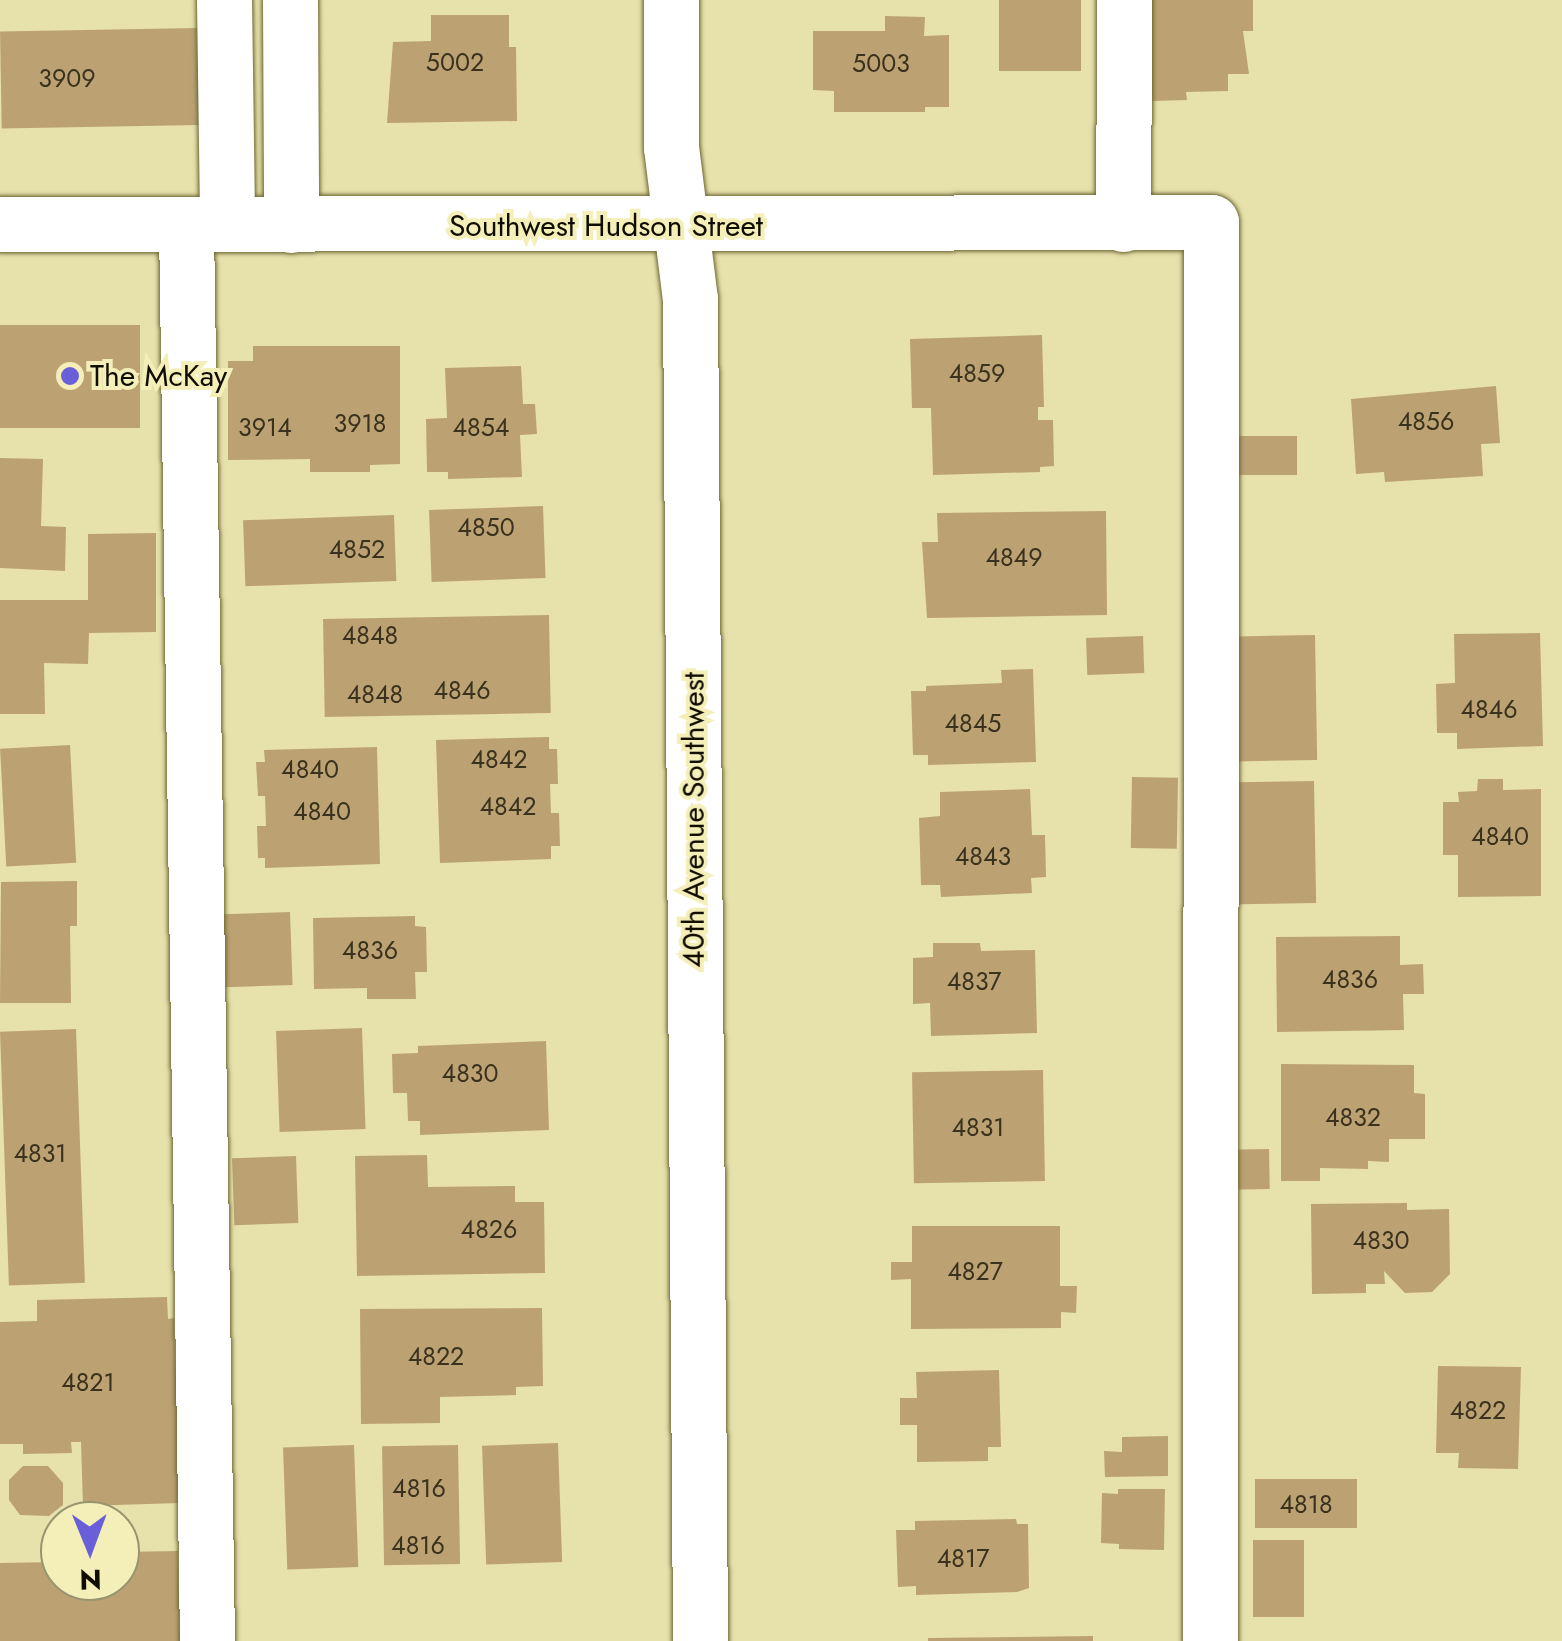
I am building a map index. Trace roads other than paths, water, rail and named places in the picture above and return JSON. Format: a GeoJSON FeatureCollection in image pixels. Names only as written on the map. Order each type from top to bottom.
{"type":"FeatureCollection","features":[{"type":"Feature","properties":{"kind":"street"},"geometry":{"type":"LineString","coordinates":[[207,1641],[206,224],[224,0]]}},
{"type":"Feature","properties":{"kind":"street"},"geometry":{"type":"LineString","coordinates":[[290,0],[291,225]]}},
{"type":"Feature","properties":{"kind":"street","name":"40th Avenue Southwest"},"geometry":{"type":"LineString","coordinates":[[671,0],[671,147],[690,299],[700,1641]]}},
{"type":"Feature","properties":{"kind":"street"},"geometry":{"type":"LineString","coordinates":[[1123,224],[1124,0]]}},
{"type":"Feature","properties":{"kind":"street","name":"Southwest Hudson Street"},"geometry":{"type":"LineString","coordinates":[[0,224],[681,226],[1211,222],[1210,1641]]}},
{"type":"Feature","properties":{"kind":"place","name":"The McKay"},"geometry":{"type":"Point","coordinates":[70,376]}}]}
